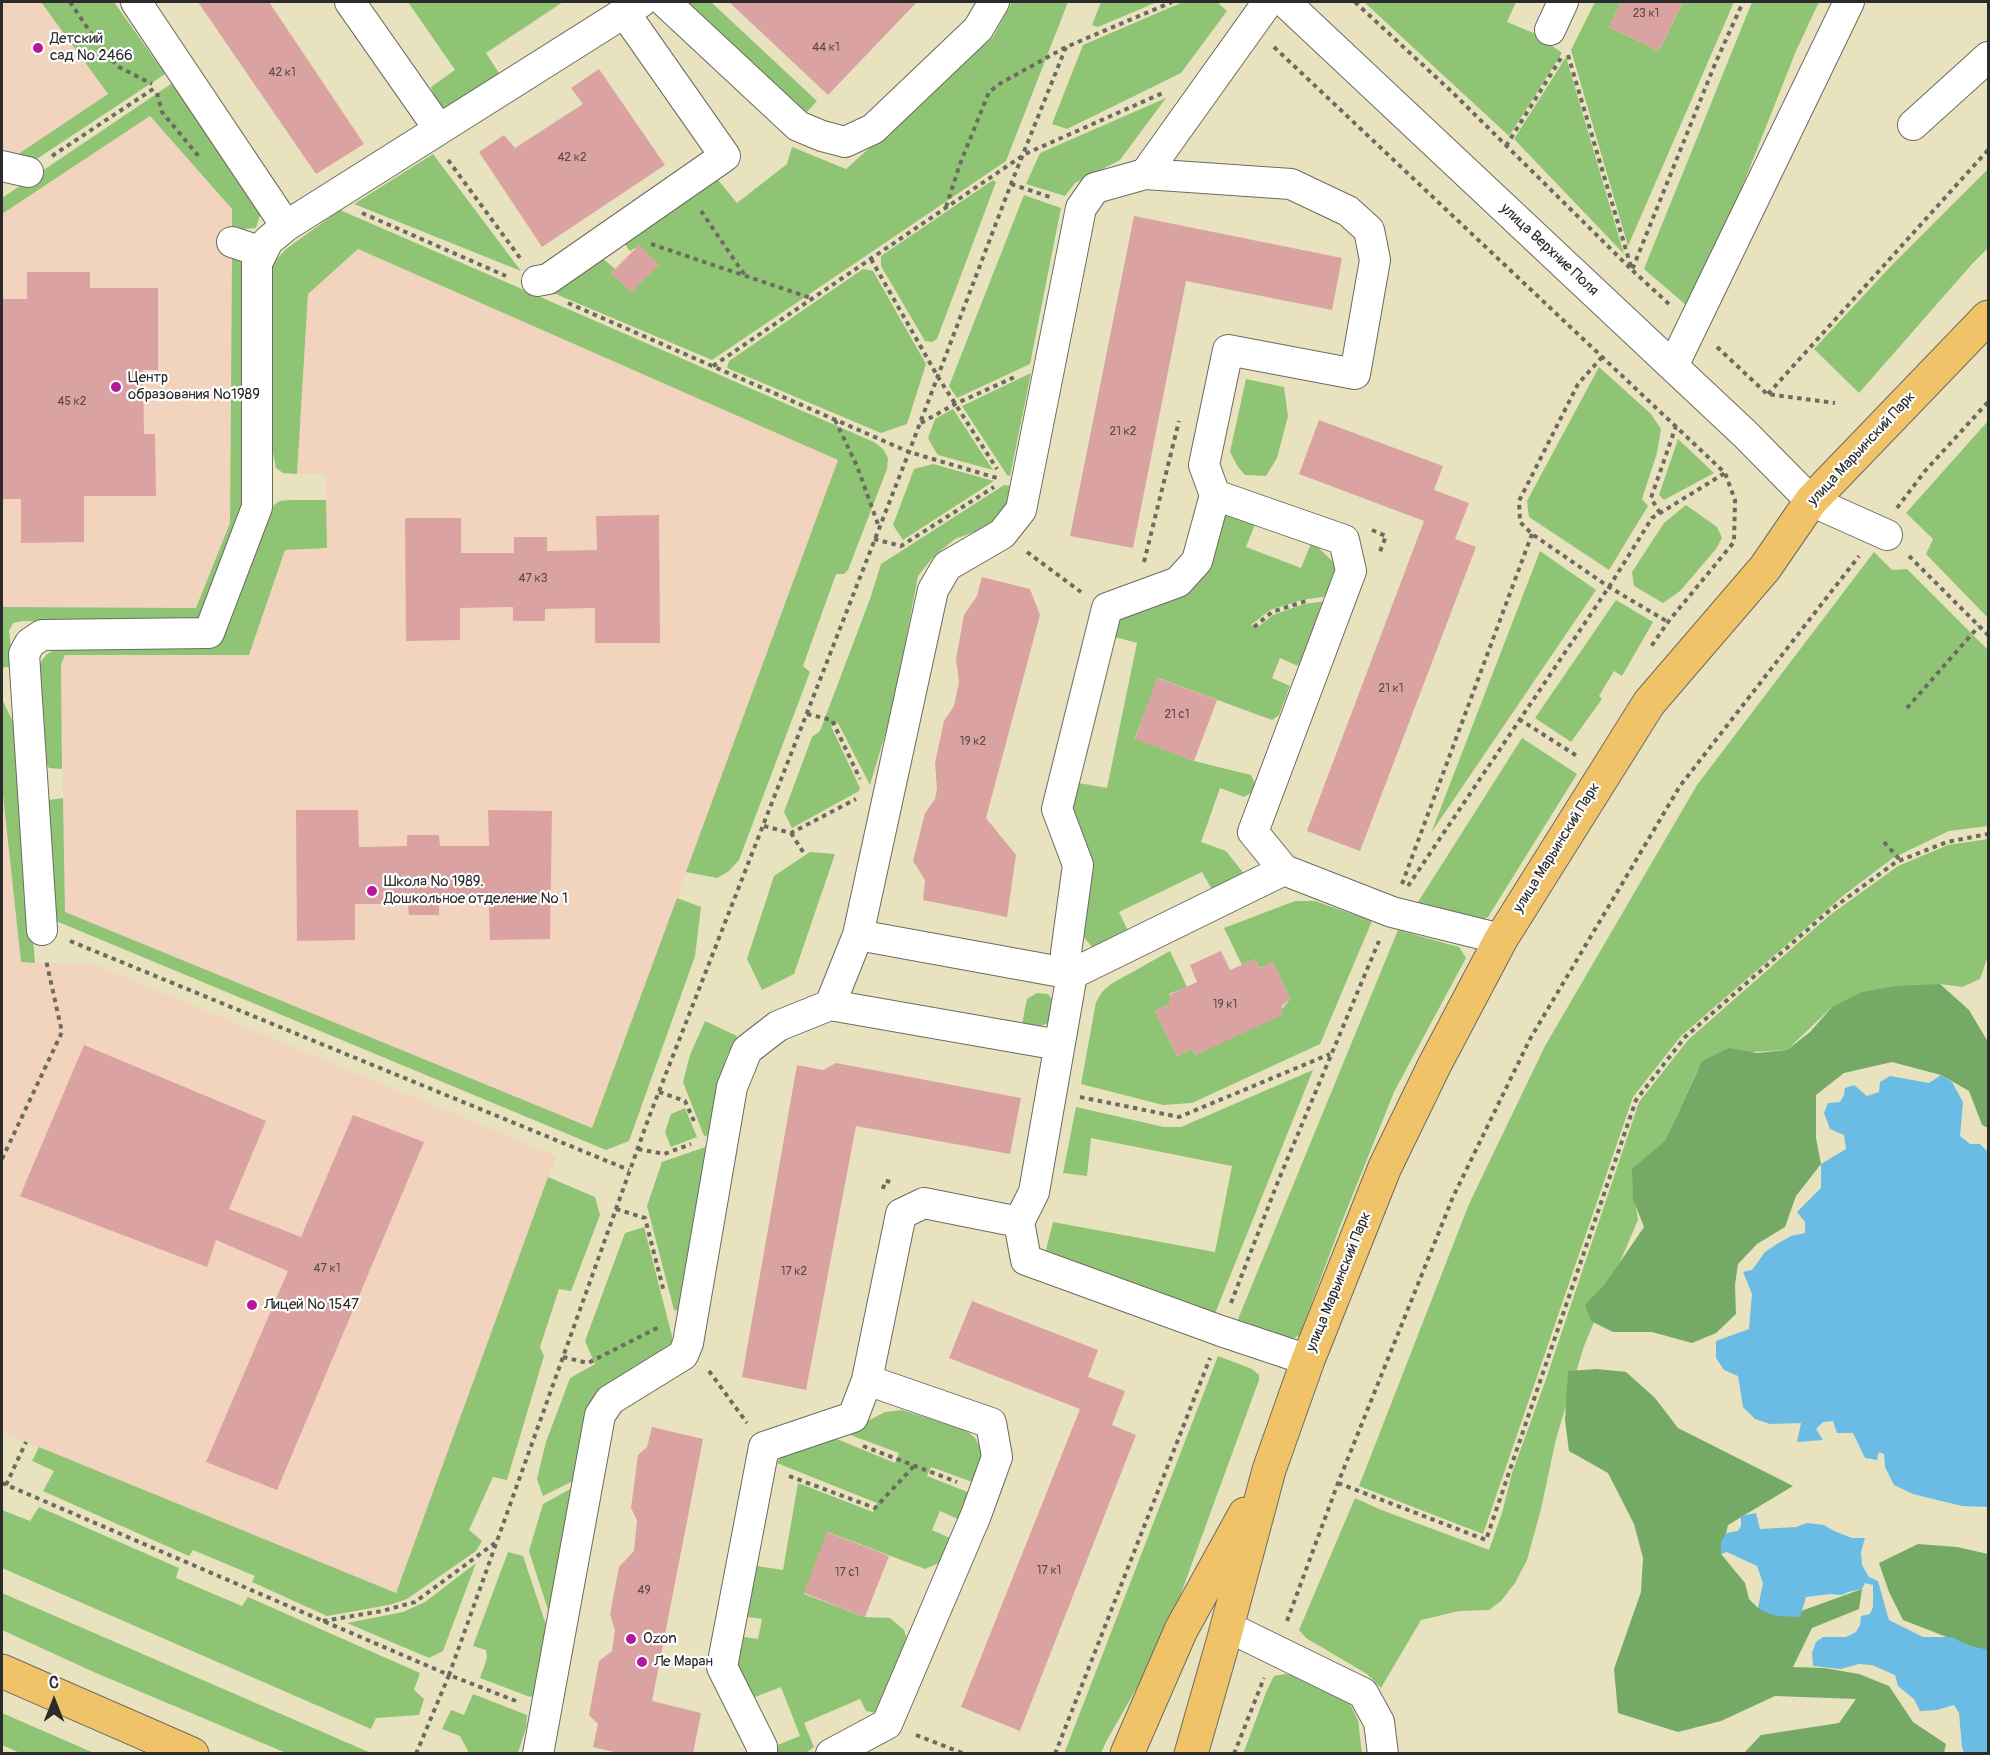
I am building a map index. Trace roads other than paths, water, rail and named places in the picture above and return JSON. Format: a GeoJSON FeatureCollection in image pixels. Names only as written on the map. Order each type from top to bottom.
{"type":"FeatureCollection","features":[{"type":"Feature","properties":{"kind":"main road","name":"улица Марьинский Парк"},"geometry":{"type":"LineString","coordinates":[[1191,1754],[1228,1627],[1269,1470],[1308,1359],[1385,1167],[1434,1066],[1501,939],[1649,703],[1765,567],[1811,501],[1989,317]]}},
{"type":"Feature","properties":{"kind":"main road","name":"улица Марьинский Парк"},"geometry":{"type":"LineString","coordinates":[[1127,1754],[1181,1630],[1269,1470]]}},
{"type":"Feature","properties":{"kind":"main road"},"geometry":{"type":"LineString","coordinates":[[2,1671],[192,1754]]}},
{"type":"Feature","properties":{"kind":"street"},"geometry":{"type":"LineString","coordinates":[[136,2],[286,226]]}},
{"type":"Feature","properties":{"kind":"street"},"geometry":{"type":"LineString","coordinates":[[350,2],[434,132]]}},
{"type":"Feature","properties":{"kind":"street"},"geometry":{"type":"LineString","coordinates":[[665,2],[798,126],[822,136],[845,141],[873,129],[978,29],[994,2]]}},
{"type":"Feature","properties":{"kind":"street"},"geometry":{"type":"LineString","coordinates":[[1145,174],[1268,2]]}},
{"type":"Feature","properties":{"kind":"street","name":"улица Верхние Поля"},"geometry":{"type":"LineString","coordinates":[[1285,2],[1745,434],[1811,501]]}},
{"type":"Feature","properties":{"kind":"street"},"geometry":{"type":"LineString","coordinates":[[1550,30],[1563,2]]}},
{"type":"Feature","properties":{"kind":"street"},"geometry":{"type":"LineString","coordinates":[[1673,366],[1849,2]]}},
{"type":"Feature","properties":{"kind":"street"},"geometry":{"type":"LineString","coordinates":[[42,930],[24,654],[30,643],[42,635],[209,633],[257,507],[257,263],[268,241],[286,226],[633,7],[725,156],[548,279],[533,284]]}},
{"type":"Feature","properties":{"kind":"street"},"geometry":{"type":"LineString","coordinates":[[1913,125],[1989,57]]}},
{"type":"Feature","properties":{"kind":"street"},"geometry":{"type":"LineString","coordinates":[[830,1005],[858,934],[878,795],[933,590],[947,566],[1002,534],[1021,510],[1081,208],[1095,189],[1145,174],[1291,184],[1348,212],[1369,230],[1375,260],[1355,374],[1228,350],[1204,465],[1215,495],[1197,561],[1178,582],[1107,608],[1057,809],[1078,865],[1066,953],[1072,974],[1034,1192],[1019,1222],[1026,1260],[1221,1331],[1308,1359]]}},
{"type":"Feature","properties":{"kind":"street"},"geometry":{"type":"LineString","coordinates":[[232,242],[262,252]]}},
{"type":"Feature","properties":{"kind":"street"},"geometry":{"type":"LineString","coordinates":[[1215,495],[1344,540],[1351,571],[1253,832],[1284,870],[1392,912],[1501,939]]}},
{"type":"Feature","properties":{"kind":"street"},"geometry":{"type":"LineString","coordinates":[[1811,501],[1883,533]]}},
{"type":"Feature","properties":{"kind":"street"},"geometry":{"type":"LineString","coordinates":[[858,934],[1072,974],[1284,870]]}},
{"type":"Feature","properties":{"kind":"street"},"geometry":{"type":"LineString","coordinates":[[538,1754],[600,1415],[610,1400],[682,1355],[688,1343],[682,1322],[732,1087],[747,1050],[778,1026],[830,1005],[1059,1045]]}},
{"type":"Feature","properties":{"kind":"street"},"geometry":{"type":"LineString","coordinates":[[762,1754],[762,1748],[722,1666],[764,1447],[852,1418],[867,1380],[901,1214],[924,1203],[1019,1222]]}},
{"type":"Feature","properties":{"kind":"street"},"geometry":{"type":"LineString","coordinates":[[831,1754],[887,1724],[997,1457],[991,1423],[867,1380]]}},
{"type":"Feature","properties":{"kind":"street"},"geometry":{"type":"LineString","coordinates":[[1228,1627],[1363,1693],[1379,1722],[1383,1754]]}},
{"type":"Feature","properties":{"kind":"water"},"geometry":{"type":"Polygon","coordinates":[[[1941,1075],[1952,1082],[1963,1102],[1960,1136],[1970,1144],[1980,1144],[1988,1152],[1988,1507],[1962,1506],[1913,1494],[1894,1485],[1885,1467],[1884,1454],[1879,1452],[1877,1460],[1865,1458],[1853,1433],[1837,1433],[1833,1421],[1823,1422],[1816,1429],[1823,1440],[1797,1442],[1801,1423],[1770,1424],[1755,1419],[1743,1407],[1738,1376],[1724,1370],[1716,1358],[1716,1341],[1749,1329],[1752,1294],[1743,1272],[1752,1270],[1765,1252],[1777,1244],[1791,1236],[1805,1233],[1805,1222],[1797,1212],[1821,1188],[1821,1164],[1846,1149],[1844,1135],[1830,1129],[1824,1113],[1828,1103],[1840,1102],[1845,1088],[1854,1085],[1867,1096],[1879,1092],[1880,1082],[1890,1076],[1929,1083],[1941,1075]]]}},
{"type":"Feature","properties":{"kind":"water"},"geometry":{"type":"Polygon","coordinates":[[[1756,1513],[1760,1529],[1796,1527],[1807,1523],[1824,1525],[1852,1538],[1865,1538],[1861,1552],[1862,1565],[1869,1577],[1878,1581],[1889,1620],[1923,1637],[1952,1637],[1967,1645],[1988,1650],[1988,1753],[1964,1753],[1959,1713],[1954,1705],[1937,1710],[1920,1711],[1914,1699],[1898,1686],[1895,1675],[1872,1665],[1859,1664],[1841,1669],[1813,1666],[1812,1653],[1816,1642],[1823,1637],[1846,1637],[1856,1632],[1861,1616],[1870,1614],[1873,1607],[1873,1585],[1865,1583],[1862,1589],[1842,1595],[1806,1597],[1800,1617],[1776,1616],[1758,1608],[1763,1583],[1757,1566],[1727,1552],[1721,1554],[1721,1541],[1727,1533],[1738,1531],[1741,1526],[1741,1516],[1756,1513]]]}},
{"type":"Feature","properties":{"kind":"place","name":"Детский сад № 2466"},"geometry":{"type":"Point","coordinates":[38,48]}},
{"type":"Feature","properties":{"kind":"place","name":"Центр образования №1989"},"geometry":{"type":"Point","coordinates":[116,387]}},
{"type":"Feature","properties":{"kind":"place","name":"Школа № 1989. Дошкольное отделение № 1"},"geometry":{"type":"Point","coordinates":[372,891]}},
{"type":"Feature","properties":{"kind":"place","name":"Лицей № 1547"},"geometry":{"type":"Point","coordinates":[252,1305]}},
{"type":"Feature","properties":{"kind":"place","name":"Ozon"},"geometry":{"type":"Point","coordinates":[631,1639]}},
{"type":"Feature","properties":{"kind":"place","name":"Ле Маран"},"geometry":{"type":"Point","coordinates":[642,1662]}}]}
